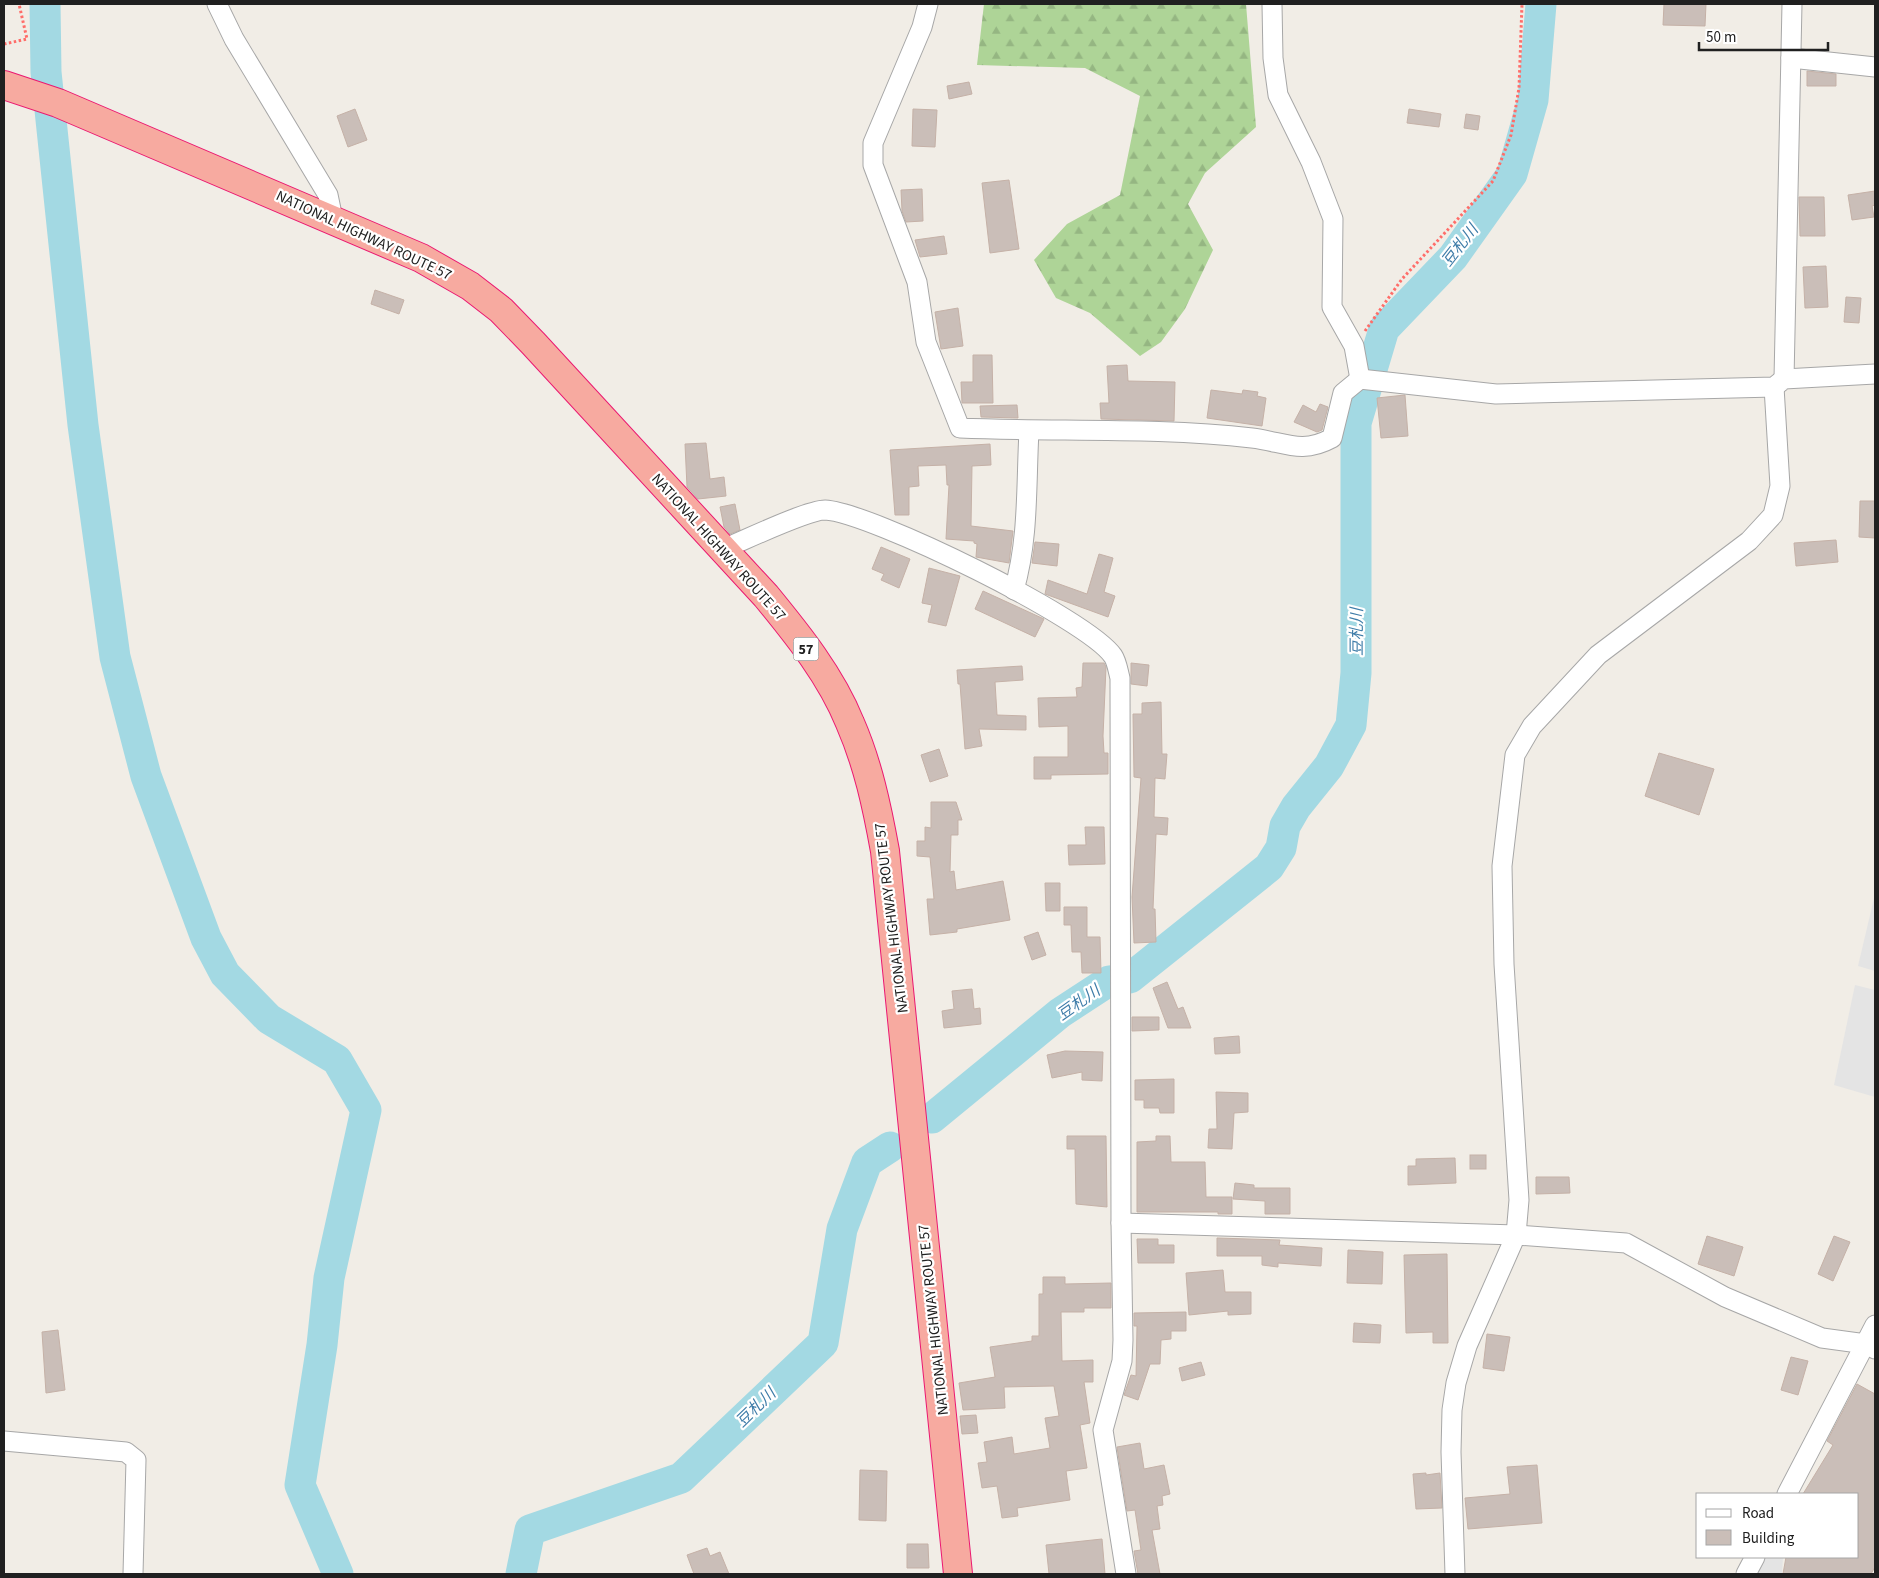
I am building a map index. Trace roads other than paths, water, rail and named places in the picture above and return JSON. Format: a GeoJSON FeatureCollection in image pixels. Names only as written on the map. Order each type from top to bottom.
{"type":"FeatureCollection","features":[{"type":"Feature","properties":{"kind":"highway","name":"NATIONAL HIGHWAY ROUTE 57"},"geometry":{"type":"LineString","coordinates":[[15,89],[58,103],[333,219],[445,270],[501,310],[794,631],[835,692],[850,722],[872,788],[885,852],[958,1574]]}},
{"type":"Feature","properties":{"kind":"street"},"geometry":{"type":"LineString","coordinates":[[217,4],[234,39],[328,194],[333,219]]}},
{"type":"Feature","properties":{"kind":"street"},"geometry":{"type":"LineString","coordinates":[[928,4],[922,27],[873,143],[873,165],[917,282],[926,342],[960,428],[1029,431],[1110,429],[1277,441],[1298,448],[1317,446],[1332,438],[1343,393],[1360,379],[1496,394],[1779,383],[1875,374]]}},
{"type":"Feature","properties":{"kind":"street"},"geometry":{"type":"LineString","coordinates":[[1272,4],[1273,58],[1278,95],[1311,162],[1333,219],[1332,307],[1354,346],[1360,379]]}},
{"type":"Feature","properties":{"kind":"street"},"geometry":{"type":"LineString","coordinates":[[1455,1574],[1451,1452],[1452,1410],[1456,1383],[1467,1346],[1516,1235],[1519,1200],[1504,964],[1502,866],[1515,755],[1532,726],[1598,654],[1749,541],[1773,515],[1780,486],[1779,383],[1792,4]]}},
{"type":"Feature","properties":{"kind":"street"},"geometry":{"type":"LineString","coordinates":[[1791,58],[1875,67]]}},
{"type":"Feature","properties":{"kind":"street"},"geometry":{"type":"LineString","coordinates":[[1014,590],[1020,570],[1024,529],[1029,431]]}},
{"type":"Feature","properties":{"kind":"street"},"geometry":{"type":"LineString","coordinates":[[722,550],[802,517],[823,510],[831,511],[922,544],[1014,590],[1062,616],[1101,644],[1113,657],[1120,678],[1121,1223],[1124,1340],[1122,1361],[1103,1430],[1126,1574]]}},
{"type":"Feature","properties":{"kind":"street"},"geometry":{"type":"LineString","coordinates":[[1121,1223],[1516,1235],[1626,1243],[1725,1297],[1822,1338],[1871,1347]]}},
{"type":"Feature","properties":{"kind":"street"},"geometry":{"type":"LineString","coordinates":[[1788,1493],[1871,1347],[1875,1325]]}},
{"type":"Feature","properties":{"kind":"street"},"geometry":{"type":"LineString","coordinates":[[4,1441],[126,1452],[136,1460],[133,1574]]}},
{"type":"Feature","properties":{"kind":"street"},"geometry":{"type":"LineString","coordinates":[[1746,1574],[1754,1558]]}},
{"type":"Feature","properties":{"kind":"waterway"},"geometry":{"type":"LineString","coordinates":[[45,4],[46,72],[83,425],[115,657],[146,776],[206,938],[225,974],[269,1019],[337,1060],[366,1110],[329,1278],[322,1345],[300,1485],[338,1574]]}},
{"type":"Feature","properties":{"kind":"waterway","name":"豆札川"},"geometry":{"type":"LineString","coordinates":[[932,1118],[1060,1013],[1109,981],[1130,978],[1269,867],[1281,848],[1285,826],[1296,807],[1329,766],[1351,725],[1356,673],[1356,423],[1384,329],[1453,257],[1512,174],[1533,100],[1541,4]]}},
{"type":"Feature","properties":{"kind":"waterway","name":"豆札川"},"geometry":{"type":"LineString","coordinates":[[521,1574],[530,1530],[681,1478],[823,1343],[842,1229],[867,1162],[890,1147]]}}]}
